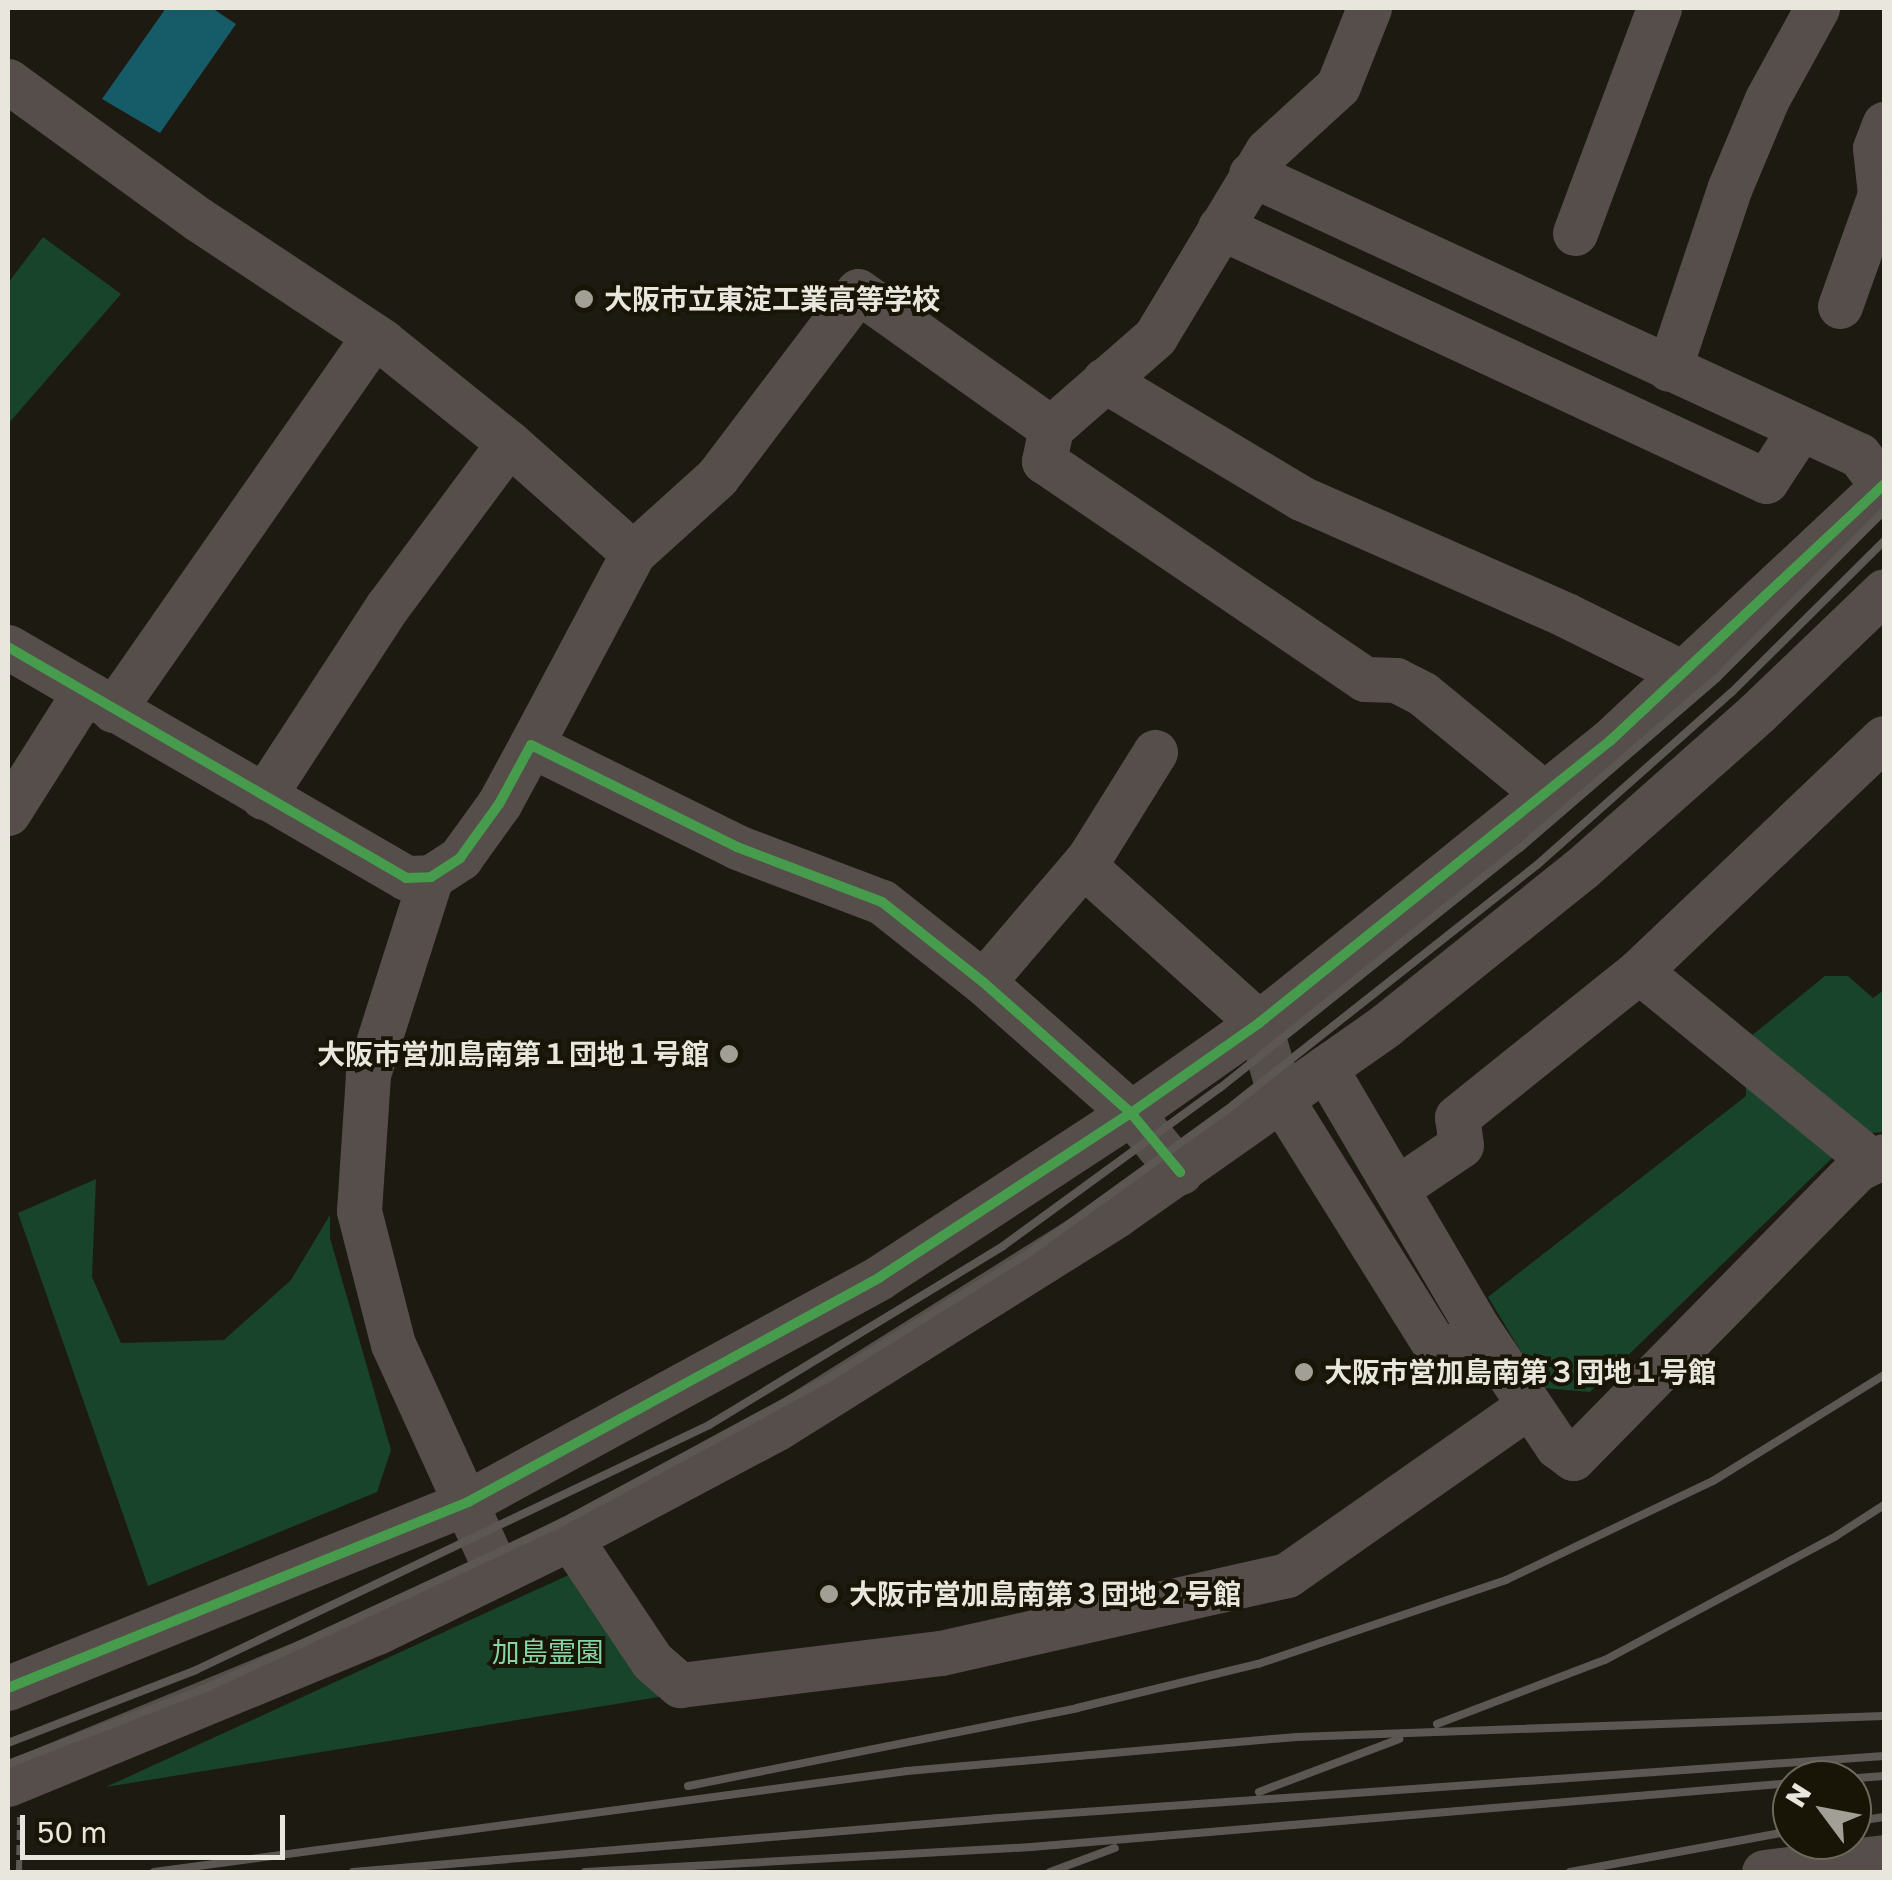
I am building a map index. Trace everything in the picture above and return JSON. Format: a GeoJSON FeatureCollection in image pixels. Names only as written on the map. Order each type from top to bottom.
{"type":"FeatureCollection","features":[{"type":"Feature","properties":{"kind":"street"},"geometry":{"type":"LineString","coordinates":[[1369,8],[1338,86],[1266,151],[1156,337],[1051,428],[1044,460],[1365,680],[1396,680],[1424,694],[1546,795]]}},
{"type":"Feature","properties":{"kind":"street"},"geometry":{"type":"LineString","coordinates":[[1575,233],[1658,8]]}},
{"type":"Feature","properties":{"kind":"street"},"geometry":{"type":"LineString","coordinates":[[1668,369],[1730,187],[1767,99],[1818,8]]}},
{"type":"Feature","properties":{"kind":"street"},"geometry":{"type":"LineString","coordinates":[[11,91],[374,336],[509,443],[633,553]]}},
{"type":"Feature","properties":{"kind":"street"},"geometry":{"type":"LineString","coordinates":[[1840,306],[1880,194],[1875,148],[1884,124]]}},
{"type":"Feature","properties":{"kind":"street"},"geometry":{"type":"LineString","coordinates":[[8,1688],[468,1502],[880,1277],[1131,1113],[1260,1023],[1546,795],[1685,674],[1884,486],[1858,455],[1251,174]]}},
{"type":"Feature","properties":{"kind":"street"},"geometry":{"type":"LineString","coordinates":[[1220,228],[1766,481],[1800,429]]}},
{"type":"Feature","properties":{"kind":"street"},"geometry":{"type":"LineString","coordinates":[[8,647],[386,870],[406,878],[431,877],[460,858],[499,804],[633,553],[718,476],[858,291],[1051,428]]}},
{"type":"Feature","properties":{"kind":"street"},"geometry":{"type":"LineString","coordinates":[[8,813],[98,702],[374,336]]}},
{"type":"Feature","properties":{"kind":"street"},"geometry":{"type":"LineString","coordinates":[[1104,380],[1301,498],[1566,614],[1685,674]]}},
{"type":"Feature","properties":{"kind":"street"},"geometry":{"type":"LineString","coordinates":[[263,798],[388,607],[509,443]]}},
{"type":"Feature","properties":{"kind":"street"},"geometry":{"type":"LineString","coordinates":[[14,1800],[570,1538],[777,1428],[1180,1172],[1325,1068],[1582,868],[1758,712],[1884,591]]}},
{"type":"Feature","properties":{"kind":"street"},"geometry":{"type":"LineString","coordinates":[[1364,1228],[1461,1146],[1457,1117],[1639,970],[1884,738]]}},
{"type":"Feature","properties":{"kind":"street"},"geometry":{"type":"LineString","coordinates":[[531,744],[738,847],[882,902],[984,982],[1131,1113],[1180,1172]]}},
{"type":"Feature","properties":{"kind":"street"},"geometry":{"type":"LineString","coordinates":[[984,982],[1083,865],[1155,752]]}},
{"type":"Feature","properties":{"kind":"street"},"geometry":{"type":"LineString","coordinates":[[1083,865],[1260,1023],[1281,1100],[1441,1356],[1478,1330]]}},
{"type":"Feature","properties":{"kind":"street"},"geometry":{"type":"LineString","coordinates":[[431,877],[368,1075],[359,1211],[393,1344],[497,1572]]}},
{"type":"Feature","properties":{"kind":"street"},"geometry":{"type":"LineString","coordinates":[[1325,1068],[1478,1330],[1557,1446],[1574,1458],[1857,1169],[1878,1159],[1639,970]]}},
{"type":"Feature","properties":{"kind":"street"},"geometry":{"type":"LineString","coordinates":[[570,1538],[652,1662],[680,1685],[940,1653],[1287,1575],[1528,1406]]}},
{"type":"Feature","properties":{"kind":"street"},"geometry":{"type":"LineString","coordinates":[[1764,1872],[1884,1857]]}},
{"type":"Feature","properties":{"kind":"path"},"geometry":{"type":"LineString","coordinates":[[14,1800],[19,1870]]}},
{"type":"Feature","properties":{"kind":"green space"},"geometry":{"type":"Polygon","coordinates":[[[43,237],[121,294],[8,424],[8,283],[43,237]]]}},
{"type":"Feature","properties":{"kind":"green space"},"geometry":{"type":"Polygon","coordinates":[[[1825,976],[1848,976],[1873,998],[1884,990],[1884,1132],[1857,1134],[1590,1392],[1543,1388],[1488,1297],[1746,1096],[1745,1041],[1825,976]]]}},
{"type":"Feature","properties":{"kind":"green space"},"geometry":{"type":"Polygon","coordinates":[[[96,1179],[92,1277],[121,1343],[224,1340],[291,1280],[330,1215],[330,1238],[391,1450],[377,1492],[148,1586],[18,1213],[96,1179]]]}},
{"type":"Feature","properties":{"kind":"green space","name":"加島霊園"},"geometry":{"type":"Polygon","coordinates":[[[573,1573],[659,1697],[106,1787],[573,1573]]]}},
{"type":"Feature","properties":{"kind":"water"},"geometry":{"type":"Polygon","coordinates":[[[166,8],[212,8],[236,24],[160,133],[102,99],[166,8]]]}},
{"type":"Feature","properties":{"kind":"railway"},"geometry":{"type":"LineString","coordinates":[[8,1743],[196,1670],[709,1425],[1003,1246],[1220,1088],[1520,848],[1717,678],[1884,511]]}},
{"type":"Feature","properties":{"kind":"railway"},"geometry":{"type":"LineString","coordinates":[[8,1764],[206,1688],[559,1524],[824,1381],[1026,1255],[1233,1105],[1537,865],[1731,693],[1884,541]]}},
{"type":"Feature","properties":{"kind":"railway"},"geometry":{"type":"LineString","coordinates":[[688,1786],[1077,1708],[1258,1664],[1506,1580],[1713,1481],[1884,1375]]}},
{"type":"Feature","properties":{"kind":"railway"},"geometry":{"type":"LineString","coordinates":[[1437,1724],[1605,1660],[1836,1536],[1884,1505]]}},
{"type":"Feature","properties":{"kind":"railway"},"geometry":{"type":"LineString","coordinates":[[154,1872],[907,1771],[1297,1737],[1884,1716]]}},
{"type":"Feature","properties":{"kind":"railway"},"geometry":{"type":"LineString","coordinates":[[1259,1792],[1399,1739]]}},
{"type":"Feature","properties":{"kind":"railway"},"geometry":{"type":"LineString","coordinates":[[353,1872],[999,1818],[1884,1756]]}},
{"type":"Feature","properties":{"kind":"railway"},"geometry":{"type":"LineString","coordinates":[[1872,1777],[1884,1776]]}},
{"type":"Feature","properties":{"kind":"railway"},"geometry":{"type":"LineString","coordinates":[[585,1872],[1031,1847],[1772,1785]]}},
{"type":"Feature","properties":{"kind":"railway"},"geometry":{"type":"LineString","coordinates":[[1872,1819],[1884,1817]]}},
{"type":"Feature","properties":{"kind":"railway"},"geometry":{"type":"LineString","coordinates":[[1570,1872],[1772,1835]]}},
{"type":"Feature","properties":{"kind":"railway"},"geometry":{"type":"LineString","coordinates":[[1050,1872],[1115,1848]]}},
{"type":"Feature","properties":{"kind":"cycle path"},"geometry":{"type":"LineString","coordinates":[[8,1688],[468,1502],[880,1277],[1131,1113],[1259,1023],[1610,741],[1884,485]]}},
{"type":"Feature","properties":{"kind":"cycle path"},"geometry":{"type":"LineString","coordinates":[[8,647],[406,878],[431,877],[460,858],[499,804],[531,745],[737,847],[882,902],[983,982],[1131,1113],[1180,1172]]}},
{"type":"Feature","properties":{"kind":"place","name":"大阪市立東淀工業高等学校"},"geometry":{"type":"Point","coordinates":[584,299]}},
{"type":"Feature","properties":{"kind":"place","name":"大阪市営加島南第１団地１号館"},"geometry":{"type":"Point","coordinates":[729,1054]}},
{"type":"Feature","properties":{"kind":"place","name":"大阪市営加島南第３団地１号館"},"geometry":{"type":"Point","coordinates":[1304,1372]}},
{"type":"Feature","properties":{"kind":"place","name":"大阪市営加島南第３団地２号館"},"geometry":{"type":"Point","coordinates":[829,1594]}}]}
